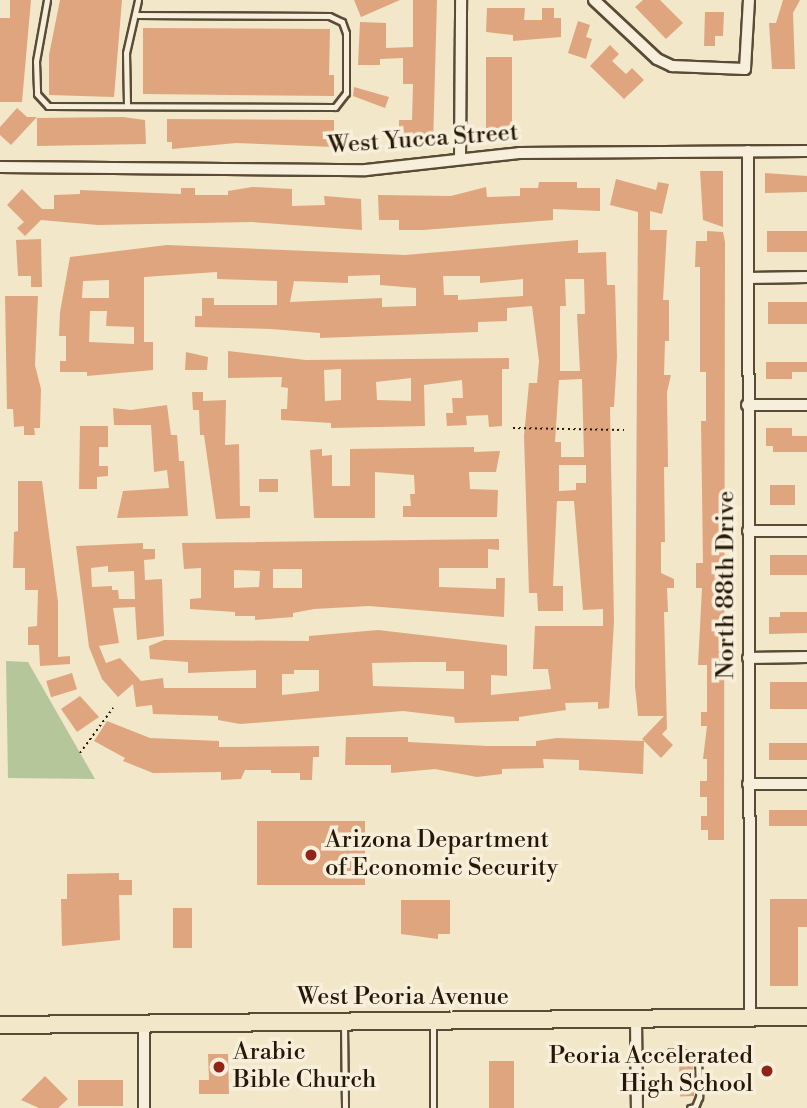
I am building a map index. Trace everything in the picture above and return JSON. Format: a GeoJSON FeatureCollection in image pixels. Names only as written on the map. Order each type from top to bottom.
{"type":"FeatureCollection","features":[{"type":"Feature","properties":{"kind":"main road","name":"West Peoria Avenue"},"geometry":{"type":"LineString","coordinates":[[0,1025],[807,1017]]}},
{"type":"Feature","properties":{"kind":"street"},"geometry":{"type":"LineString","coordinates":[[460,159],[461,0]]}},
{"type":"Feature","properties":{"kind":"street"},"geometry":{"type":"LineString","coordinates":[[594,0],[657,59],[672,66],[746,69],[749,0]]}},
{"type":"Feature","properties":{"kind":"street","name":"North 88th Drive"},"geometry":{"type":"LineString","coordinates":[[748,151],[750,1018]]}},
{"type":"Feature","properties":{"kind":"street","name":"West Yucca Street"},"geometry":{"type":"LineString","coordinates":[[0,167],[366,170],[519,153],[807,151]]}},
{"type":"Feature","properties":{"kind":"street"},"geometry":{"type":"LineString","coordinates":[[748,278],[807,277]]}},
{"type":"Feature","properties":{"kind":"street"},"geometry":{"type":"LineString","coordinates":[[747,405],[807,405]]}},
{"type":"Feature","properties":{"kind":"street"},"geometry":{"type":"LineString","coordinates":[[748,531],[807,531]]}},
{"type":"Feature","properties":{"kind":"street"},"geometry":{"type":"LineString","coordinates":[[748,658],[807,657]]}},
{"type":"Feature","properties":{"kind":"street"},"geometry":{"type":"LineString","coordinates":[[748,784],[807,784]]}},
{"type":"Feature","properties":{"kind":"street"},"geometry":{"type":"LineString","coordinates":[[636,1018],[637,1108]]}},
{"type":"Feature","properties":{"kind":"street"},"geometry":{"type":"LineString","coordinates":[[144,1023],[144,1108]]}},
{"type":"Feature","properties":{"kind":"lane"},"geometry":{"type":"LineString","coordinates":[[47,0],[36,61],[37,94],[48,106],[127,104],[335,107],[346,93],[346,33],[342,22],[329,16],[138,15]]}},
{"type":"Feature","properties":{"kind":"lane"},"geometry":{"type":"LineString","coordinates":[[127,104],[126,52],[138,15],[138,0]]}},
{"type":"Feature","properties":{"kind":"lane"},"geometry":{"type":"LineString","coordinates":[[344,1021],[345,1108]]}},
{"type":"Feature","properties":{"kind":"lane"},"geometry":{"type":"LineString","coordinates":[[433,1021],[433,1108]]}},
{"type":"Feature","properties":{"kind":"lane"},"geometry":{"type":"LineString","coordinates":[[671,1052],[697,1056],[699,1097],[695,1107],[690,1108]]}},
{"type":"Feature","properties":{"kind":"path"},"geometry":{"type":"LineString","coordinates":[[513,428],[624,430]]}},
{"type":"Feature","properties":{"kind":"path"},"geometry":{"type":"LineString","coordinates":[[80,753],[113,708]]}},
{"type":"Feature","properties":{"kind":"green space"},"geometry":{"type":"Polygon","coordinates":[[[6,661],[28,662],[95,779],[8,778],[6,661]]]}},
{"type":"Feature","properties":{"kind":"building"},"geometry":{"type":"Polygon","coordinates":[[[10,0],[31,0],[22,102],[0,102],[0,18],[10,18],[10,0]]]}},
{"type":"Feature","properties":{"kind":"building"},"geometry":{"type":"Polygon","coordinates":[[[60,0],[122,0],[114,97],[49,95],[49,55],[60,0]]]}},
{"type":"Feature","properties":{"kind":"building"},"geometry":{"type":"Polygon","coordinates":[[[354,0],[400,0],[361,17],[354,0]]]}},
{"type":"Feature","properties":{"kind":"building"},"geometry":{"type":"Polygon","coordinates":[[[413,0],[437,0],[433,145],[410,145],[410,139],[399,139],[399,120],[412,120],[413,84],[403,84],[403,58],[380,59],[380,65],[358,65],[360,22],[386,23],[386,48],[413,47],[413,0]]]}},
{"type":"Feature","properties":{"kind":"building"},"geometry":{"type":"Polygon","coordinates":[[[643,0],[660,0],[683,23],[666,39],[635,7],[643,0]]]}},
{"type":"Feature","properties":{"kind":"building"},"geometry":{"type":"Polygon","coordinates":[[[783,0],[800,0],[793,13],[795,69],[772,69],[769,23],[776,23],[783,0]]]}},
{"type":"Feature","properties":{"kind":"building"},"geometry":{"type":"Polygon","coordinates":[[[487,8],[525,8],[524,20],[542,20],[542,8],[554,8],[554,18],[561,18],[561,37],[513,41],[513,35],[486,32],[487,8]]]}},
{"type":"Feature","properties":{"kind":"building"},"geometry":{"type":"Polygon","coordinates":[[[705,12],[724,12],[723,36],[715,36],[715,46],[704,46],[705,12]]]}},
{"type":"Feature","properties":{"kind":"building"},"geometry":{"type":"Polygon","coordinates":[[[578,21],[590,25],[586,37],[592,39],[586,59],[568,53],[578,21]]]}},
{"type":"Feature","properties":{"kind":"building"},"geometry":{"type":"Polygon","coordinates":[[[143,28],[330,29],[329,75],[334,75],[334,96],[143,94],[143,28]]]}},
{"type":"Feature","properties":{"kind":"building"},"geometry":{"type":"Polygon","coordinates":[[[610,45],[619,54],[612,61],[626,74],[632,68],[644,80],[624,99],[590,66],[610,45]]]}},
{"type":"Feature","properties":{"kind":"building"},"geometry":{"type":"Polygon","coordinates":[[[486,57],[512,57],[512,128],[486,128],[486,57]]]}},
{"type":"Feature","properties":{"kind":"building"},"geometry":{"type":"Polygon","coordinates":[[[354,87],[389,97],[385,108],[353,96],[354,87]]]}},
{"type":"Feature","properties":{"kind":"building"},"geometry":{"type":"Polygon","coordinates":[[[17,108],[27,117],[37,117],[11,145],[0,135],[0,127],[17,108]]]}},
{"type":"Feature","properties":{"kind":"building"},"geometry":{"type":"Polygon","coordinates":[[[123,117],[145,120],[146,144],[37,146],[37,118],[123,117]]]}},
{"type":"Feature","properties":{"kind":"building"},"geometry":{"type":"Polygon","coordinates":[[[167,119],[334,120],[334,147],[236,143],[172,149],[172,142],[167,142],[167,119]]]}},
{"type":"Feature","properties":{"kind":"building"},"geometry":{"type":"Polygon","coordinates":[[[700,171],[723,171],[723,227],[703,220],[700,171]]]}},
{"type":"Feature","properties":{"kind":"building"},"geometry":{"type":"Polygon","coordinates":[[[765,173],[807,176],[807,192],[765,193],[765,173]]]}},
{"type":"Feature","properties":{"kind":"building"},"geometry":{"type":"Polygon","coordinates":[[[616,179],[656,190],[658,182],[669,184],[662,214],[650,211],[650,230],[667,230],[663,300],[669,300],[669,341],[665,341],[664,375],[671,375],[667,392],[668,467],[664,467],[665,542],[661,542],[661,573],[674,579],[674,588],[667,588],[668,612],[664,612],[667,729],[662,734],[673,745],[661,758],[642,739],[664,716],[638,716],[635,686],[638,212],[610,205],[616,179]]]}},
{"type":"Feature","properties":{"kind":"building"},"geometry":{"type":"Polygon","coordinates":[[[539,182],[577,182],[577,188],[600,188],[600,211],[553,209],[553,220],[423,230],[399,230],[399,220],[379,220],[378,195],[451,196],[486,187],[487,197],[520,196],[520,188],[538,188],[539,182]]]}},
{"type":"Feature","properties":{"kind":"building"},"geometry":{"type":"Polygon","coordinates":[[[252,187],[292,189],[292,206],[325,205],[324,196],[361,199],[362,230],[251,222],[98,225],[41,220],[25,236],[17,228],[24,222],[7,205],[22,189],[42,209],[54,209],[54,195],[80,194],[80,190],[181,194],[181,188],[195,188],[195,195],[228,195],[228,191],[252,187]]]}},
{"type":"Feature","properties":{"kind":"building"},"geometry":{"type":"Polygon","coordinates":[[[707,231],[723,232],[725,242],[724,840],[708,840],[708,830],[701,830],[701,816],[707,816],[707,797],[700,797],[700,781],[707,781],[707,759],[703,759],[707,726],[701,726],[701,712],[707,712],[707,665],[698,665],[702,588],[696,588],[696,563],[703,563],[701,421],[706,421],[706,372],[700,372],[700,267],[695,267],[696,241],[707,241],[707,231]]]}},
{"type":"Feature","properties":{"kind":"building"},"geometry":{"type":"Polygon","coordinates":[[[767,231],[807,231],[807,252],[767,252],[767,231]]]}},
{"type":"Feature","properties":{"kind":"building"},"geometry":{"type":"Polygon","coordinates":[[[41,239],[42,287],[31,287],[31,276],[18,276],[16,240],[41,239]]]}},
{"type":"Feature","properties":{"kind":"building"},"geometry":{"type":"Polygon","coordinates":[[[578,240],[578,253],[606,252],[607,285],[615,285],[617,357],[614,407],[610,407],[614,621],[609,708],[598,709],[598,702],[565,703],[566,710],[519,717],[519,721],[455,723],[454,717],[403,711],[240,724],[218,720],[218,716],[153,714],[152,705],[136,707],[133,684],[118,697],[102,679],[89,647],[76,546],[143,543],[143,549],[155,549],[155,559],[144,560],[145,580],[162,579],[164,636],[137,640],[135,607],[113,608],[119,643],[99,646],[106,663],[120,658],[141,681],[163,678],[164,688],[256,688],[256,670],[188,673],[188,662],[150,659],[149,646],[164,640],[309,641],[309,636],[378,630],[507,645],[507,676],[491,675],[491,695],[551,689],[548,669],[533,669],[535,626],[603,626],[603,609],[583,610],[574,501],[557,501],[553,586],[563,586],[563,611],[538,611],[537,593],[529,593],[524,436],[529,383],[537,383],[539,361],[532,306],[507,308],[507,321],[478,322],[478,332],[320,338],[320,333],[195,327],[195,316],[202,316],[202,298],[214,298],[214,305],[277,305],[277,281],[217,279],[217,272],[144,277],[144,342],[153,342],[153,370],[87,376],[87,372],[60,372],[60,361],[66,361],[66,336],[59,336],[60,312],[70,257],[167,245],[405,255],[578,240]],[[380,275],[348,276],[348,283],[294,281],[290,302],[382,298],[382,307],[416,306],[416,288],[380,285],[380,275]],[[443,276],[444,295],[458,295],[458,300],[523,296],[523,279],[480,283],[480,276],[443,276]],[[565,279],[566,306],[560,306],[560,371],[580,371],[577,314],[585,314],[584,279],[565,279]],[[109,280],[83,281],[82,298],[109,298],[109,280]],[[90,311],[89,342],[134,344],[134,327],[106,326],[107,311],[90,311]],[[582,379],[559,380],[555,442],[561,442],[561,457],[584,457],[582,379]],[[559,465],[559,491],[576,490],[576,483],[586,483],[586,465],[559,465]],[[108,566],[91,568],[92,587],[112,586],[112,590],[118,590],[119,599],[135,599],[134,571],[108,572],[108,566]],[[446,662],[372,663],[373,686],[464,689],[464,671],[446,671],[446,662]],[[294,670],[294,674],[282,674],[282,695],[319,691],[319,670],[294,670]]]}},
{"type":"Feature","properties":{"kind":"building"},"geometry":{"type":"Polygon","coordinates":[[[5,296],[38,296],[35,365],[41,389],[40,428],[34,428],[35,435],[24,435],[24,426],[14,427],[13,409],[7,409],[5,296]]]}},
{"type":"Feature","properties":{"kind":"building"},"geometry":{"type":"Polygon","coordinates":[[[768,302],[807,302],[807,324],[768,324],[768,302]]]}},
{"type":"Feature","properties":{"kind":"building"},"geometry":{"type":"Polygon","coordinates":[[[228,351],[306,360],[509,358],[509,369],[502,369],[502,426],[489,427],[488,415],[466,416],[467,425],[447,426],[446,413],[453,413],[452,398],[463,398],[462,380],[424,385],[425,426],[331,428],[331,423],[281,420],[281,409],[287,409],[288,388],[281,387],[282,377],[228,378],[228,351]],[[341,369],[324,370],[325,401],[341,400],[341,369]],[[411,378],[376,382],[377,400],[411,401],[411,378]]]}},
{"type":"Feature","properties":{"kind":"building"},"geometry":{"type":"Polygon","coordinates":[[[186,352],[208,357],[207,370],[185,370],[186,352]]]}},
{"type":"Feature","properties":{"kind":"building"},"geometry":{"type":"Polygon","coordinates":[[[766,362],[807,362],[807,372],[792,372],[792,379],[766,379],[766,362]]]}},
{"type":"Feature","properties":{"kind":"building"},"geometry":{"type":"Polygon","coordinates":[[[192,392],[203,392],[203,401],[226,400],[225,445],[239,444],[240,506],[250,506],[250,518],[216,519],[204,435],[200,435],[199,410],[193,410],[192,392]]]}},
{"type":"Feature","properties":{"kind":"building"},"geometry":{"type":"Polygon","coordinates":[[[167,405],[171,435],[177,435],[179,461],[184,461],[188,516],[117,518],[123,491],[169,488],[167,470],[154,472],[151,425],[114,425],[113,408],[131,410],[167,405]]]}},
{"type":"Feature","properties":{"kind":"building"},"geometry":{"type":"Polygon","coordinates":[[[80,426],[108,426],[108,447],[99,447],[99,466],[108,466],[108,476],[97,477],[97,489],[79,489],[80,426]]]}},
{"type":"Feature","properties":{"kind":"building"},"geometry":{"type":"Polygon","coordinates":[[[766,428],[792,428],[792,436],[807,436],[807,452],[773,452],[773,446],[766,446],[766,428]]]}},
{"type":"Feature","properties":{"kind":"building"},"geometry":{"type":"Polygon","coordinates":[[[474,447],[474,452],[500,451],[496,472],[469,472],[470,489],[498,490],[497,517],[403,517],[403,506],[411,506],[410,494],[415,494],[414,475],[375,472],[375,518],[314,518],[310,450],[322,449],[322,456],[332,455],[332,486],[350,486],[350,449],[474,447]]]}},
{"type":"Feature","properties":{"kind":"building"},"geometry":{"type":"Polygon","coordinates":[[[259,479],[278,479],[278,492],[259,492],[259,479]]]}},
{"type":"Feature","properties":{"kind":"building"},"geometry":{"type":"Polygon","coordinates":[[[18,481],[42,481],[58,602],[58,657],[70,656],[70,664],[40,666],[39,645],[28,645],[28,627],[37,626],[38,590],[25,590],[25,568],[13,568],[14,532],[18,531],[18,481]]]}},
{"type":"Feature","properties":{"kind":"building"},"geometry":{"type":"Polygon","coordinates":[[[770,485],[795,485],[795,505],[770,505],[770,485]]]}},
{"type":"Feature","properties":{"kind":"building"},"geometry":{"type":"Polygon","coordinates":[[[499,539],[499,550],[488,549],[488,568],[439,568],[439,587],[496,589],[496,578],[505,578],[504,617],[369,606],[314,609],[293,613],[293,617],[255,620],[255,616],[235,616],[235,612],[190,609],[190,599],[201,598],[201,568],[184,569],[182,543],[499,539]],[[273,569],[273,588],[302,588],[302,569],[273,569]],[[234,570],[234,588],[259,587],[260,571],[234,570]]]}},
{"type":"Feature","properties":{"kind":"building"},"geometry":{"type":"Polygon","coordinates":[[[770,555],[807,555],[807,575],[770,575],[770,555]]]}},
{"type":"Feature","properties":{"kind":"building"},"geometry":{"type":"Polygon","coordinates":[[[780,612],[807,612],[807,633],[769,634],[769,617],[780,617],[780,612]]]}},
{"type":"Feature","properties":{"kind":"building"},"geometry":{"type":"Polygon","coordinates":[[[72,673],[77,689],[51,697],[46,681],[72,673]]]}},
{"type":"Feature","properties":{"kind":"building"},"geometry":{"type":"Polygon","coordinates":[[[770,682],[807,682],[807,709],[770,709],[770,682]]]}},
{"type":"Feature","properties":{"kind":"building"},"geometry":{"type":"Polygon","coordinates":[[[80,696],[99,717],[77,732],[61,709],[80,696]]]}},
{"type":"Feature","properties":{"kind":"building"},"geometry":{"type":"Polygon","coordinates":[[[107,721],[150,738],[219,741],[219,747],[319,746],[319,757],[313,757],[312,780],[300,780],[300,773],[271,773],[271,770],[245,770],[241,779],[221,780],[221,772],[153,773],[123,761],[125,758],[94,741],[107,721]]]}},
{"type":"Feature","properties":{"kind":"building"},"geometry":{"type":"Polygon","coordinates":[[[346,737],[408,737],[408,742],[488,746],[536,746],[536,741],[557,738],[644,741],[643,774],[579,770],[579,760],[543,759],[544,768],[502,769],[502,774],[477,777],[435,769],[391,773],[391,765],[345,765],[346,737]]]}},
{"type":"Feature","properties":{"kind":"building"},"geometry":{"type":"Polygon","coordinates":[[[769,743],[807,743],[807,760],[769,760],[769,743]]]}},
{"type":"Feature","properties":{"kind":"building"},"geometry":{"type":"Polygon","coordinates":[[[769,810],[807,810],[807,826],[769,826],[769,810]]]}},
{"type":"Feature","properties":{"kind":"building","name":"Arizona Department of Economic Security"},"geometry":{"type":"Polygon","coordinates":[[[257,821],[365,821],[365,885],[257,885],[257,821]]]}},
{"type":"Feature","properties":{"kind":"building"},"geometry":{"type":"Polygon","coordinates":[[[119,873],[119,880],[132,880],[132,895],[119,895],[120,940],[62,946],[61,899],[67,899],[67,874],[119,873]]]}},
{"type":"Feature","properties":{"kind":"building"},"geometry":{"type":"Polygon","coordinates":[[[770,899],[807,899],[807,927],[798,927],[798,986],[770,986],[770,899]]]}},
{"type":"Feature","properties":{"kind":"building"},"geometry":{"type":"Polygon","coordinates":[[[401,900],[450,900],[450,934],[438,934],[438,939],[401,934],[401,900]]]}},
{"type":"Feature","properties":{"kind":"building"},"geometry":{"type":"Polygon","coordinates":[[[173,908],[192,908],[192,948],[173,948],[173,908]]]}},
{"type":"Feature","properties":{"kind":"building","name":"Arabic Bible Church"},"geometry":{"type":"Polygon","coordinates":[[[208,1054],[228,1054],[229,1094],[199,1094],[199,1080],[209,1080],[208,1054]]]}},
{"type":"Feature","properties":{"kind":"building"},"geometry":{"type":"Polygon","coordinates":[[[489,1061],[514,1061],[514,1108],[489,1108],[489,1061]]]}},
{"type":"Feature","properties":{"kind":"building"},"geometry":{"type":"Polygon","coordinates":[[[679,1062],[693,1062],[694,1096],[680,1096],[679,1062]]]}},
{"type":"Feature","properties":{"kind":"building"},"geometry":{"type":"Polygon","coordinates":[[[45,1076],[68,1099],[58,1108],[39,1108],[21,1100],[45,1076]]]}},
{"type":"Feature","properties":{"kind":"building"},"geometry":{"type":"Polygon","coordinates":[[[78,1080],[123,1080],[123,1106],[78,1106],[78,1080]]]}},
{"type":"Feature","properties":{"kind":"place","name":"Arizona Department of Economic Security"},"geometry":{"type":"Point","coordinates":[311,855]}},
{"type":"Feature","properties":{"kind":"place","name":"Arabic Bible Church"},"geometry":{"type":"Point","coordinates":[219,1067]}},
{"type":"Feature","properties":{"kind":"place","name":"Peoria Accelerated High School"},"geometry":{"type":"Point","coordinates":[767,1071]}}]}
